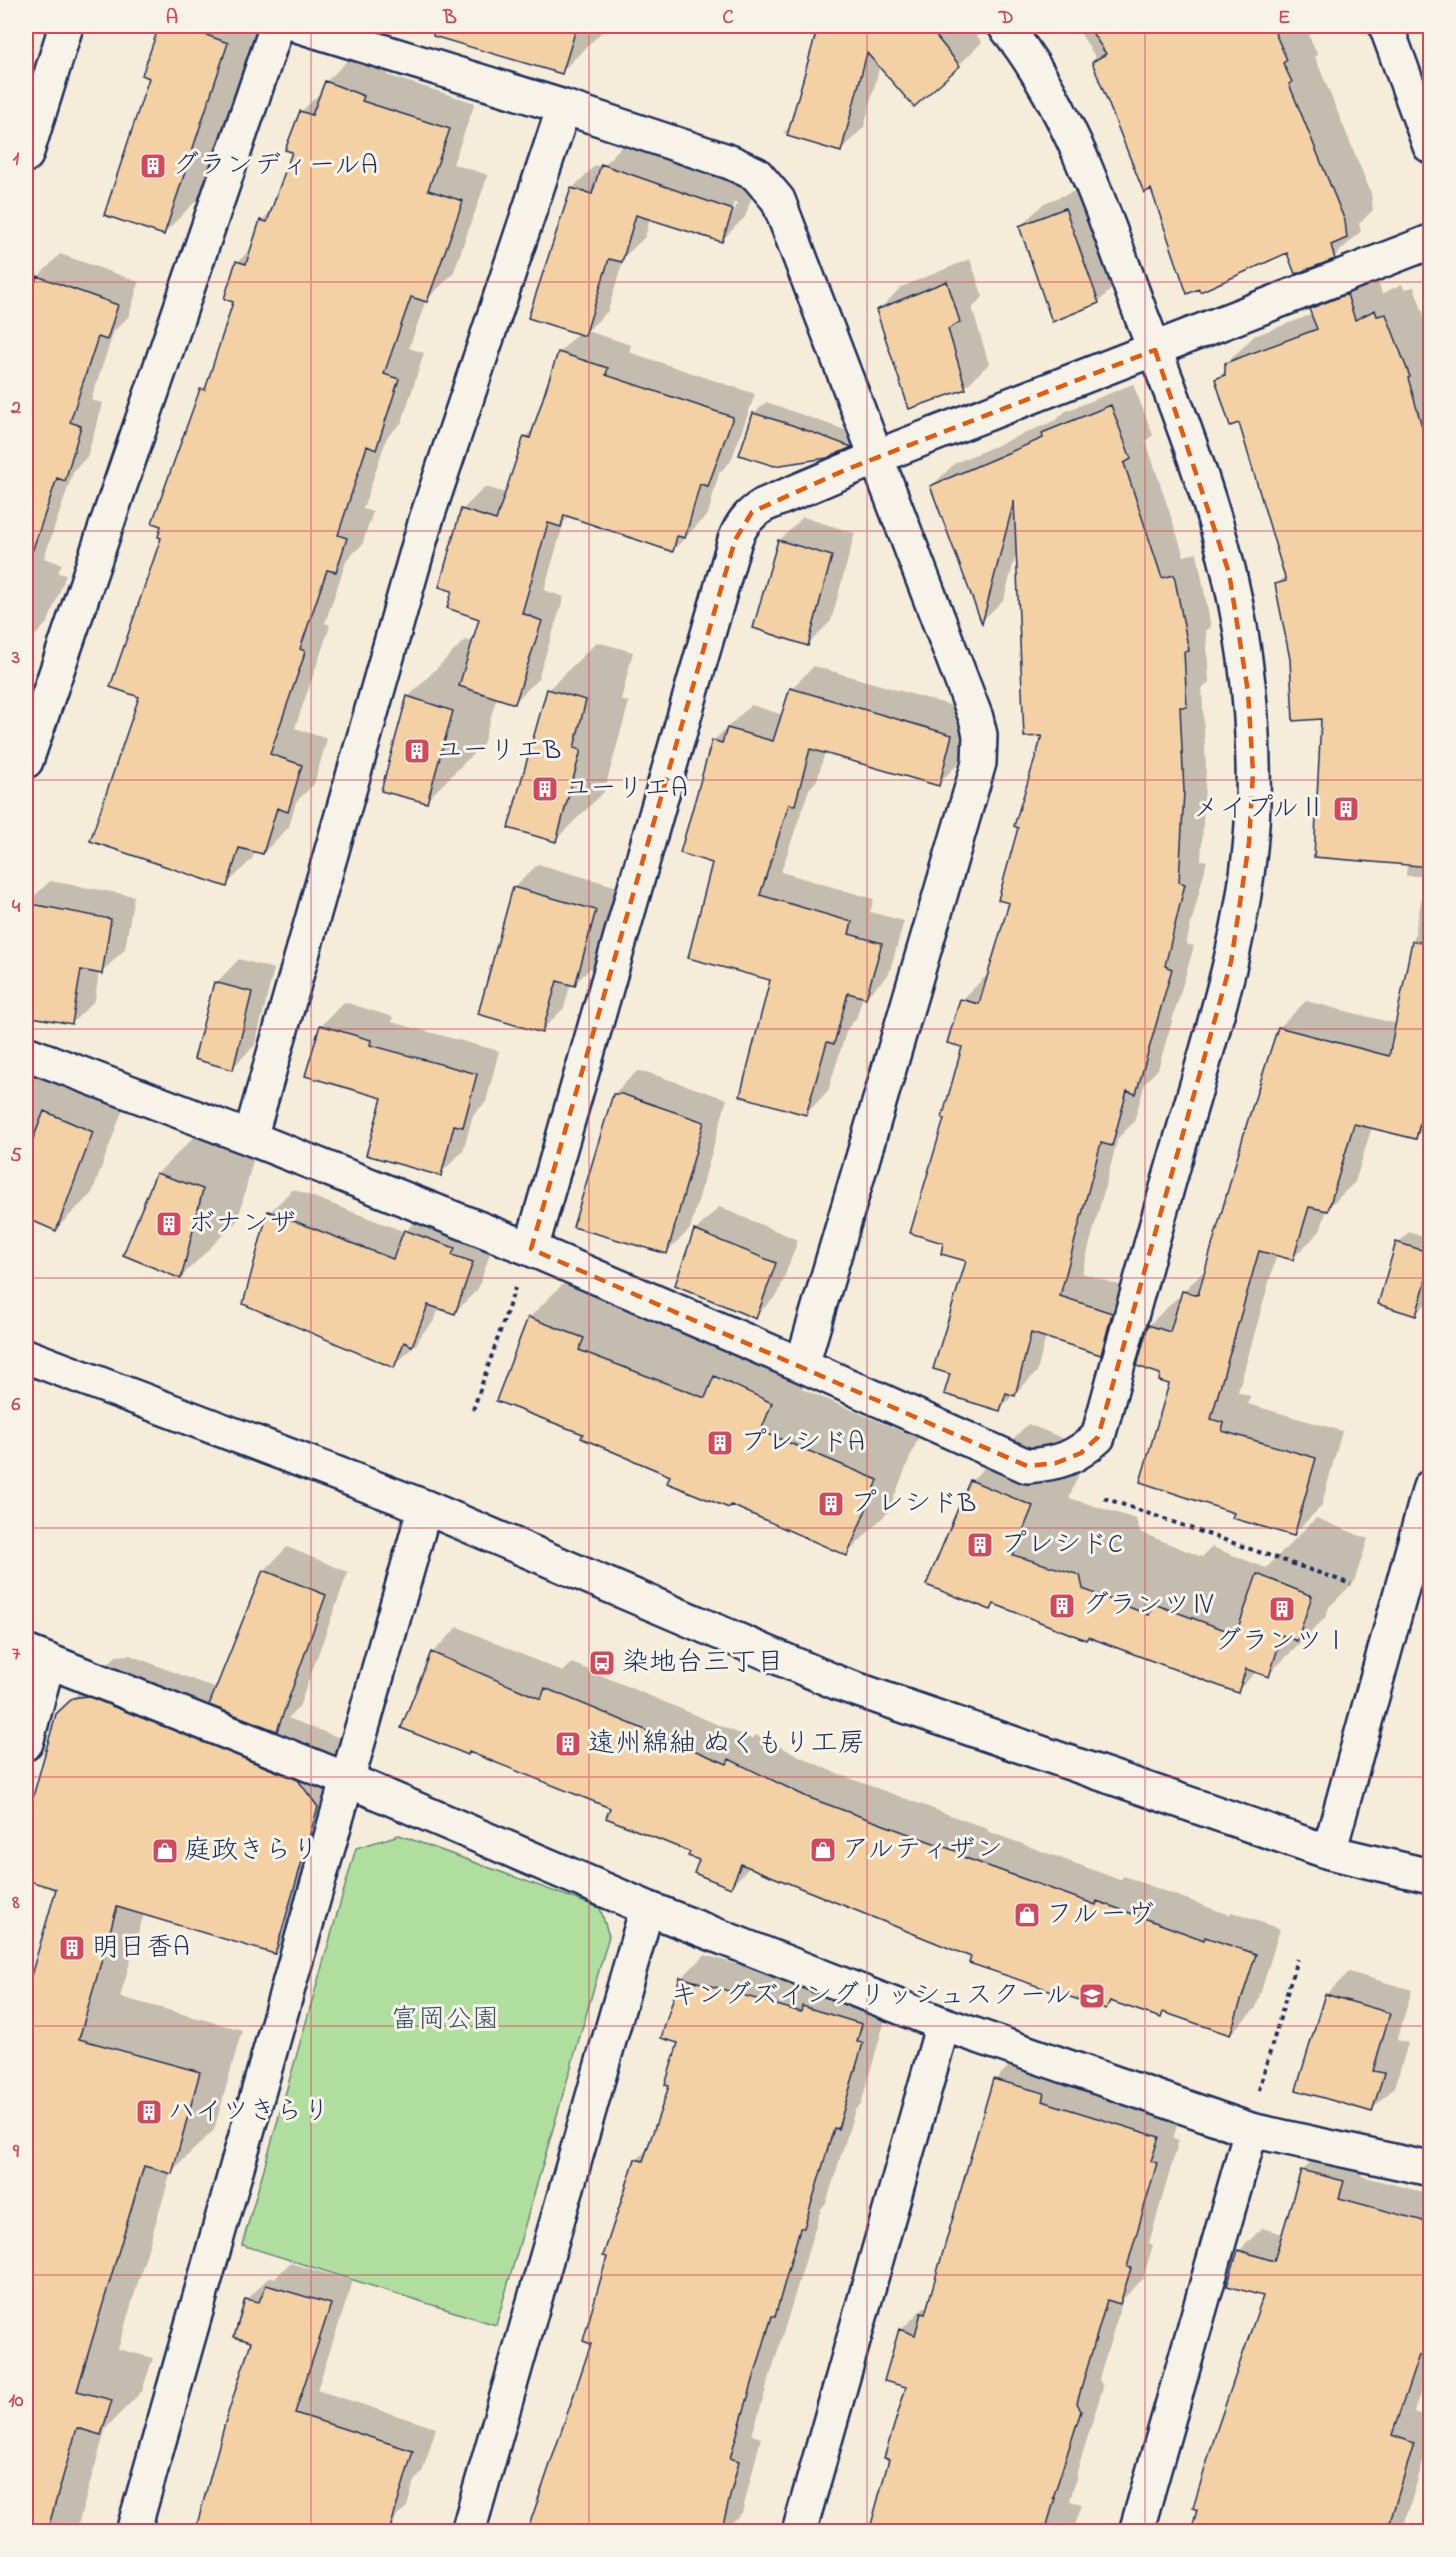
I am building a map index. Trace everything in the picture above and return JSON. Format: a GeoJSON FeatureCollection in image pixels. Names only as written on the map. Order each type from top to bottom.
{"type":"FeatureCollection","features":[{"type":"Feature","properties":{"kind":"street"},"geometry":{"type":"LineString","coordinates":[[26,155],[66,26]]}},
{"type":"Feature","properties":{"kind":"street"},"geometry":{"type":"LineString","coordinates":[[26,761],[277,26]]}},
{"type":"Feature","properties":{"kind":"street"},"geometry":{"type":"LineString","coordinates":[[300,26],[564,107],[730,162],[756,174],[769,187],[778,200],[976,718],[980,750],[979,763],[802,1365]]}},
{"type":"Feature","properties":{"kind":"street"},"geometry":{"type":"LineString","coordinates":[[26,1053],[250,1138],[524,1263],[802,1365],[1027,1466],[1056,1463],[1081,1453],[1098,1437],[1232,962],[1246,874],[1253,807],[1248,692],[1229,573],[1211,510],[1155,350],[1096,197],[1065,125],[1030,57],[1005,26]]}},
{"type":"Feature","properties":{"kind":"street"},"geometry":{"type":"LineString","coordinates":[[1386,26],[1431,146]]}},
{"type":"Feature","properties":{"kind":"street"},"geometry":{"type":"LineString","coordinates":[[250,1138],[426,520],[564,107]]}},
{"type":"Feature","properties":{"kind":"street"},"geometry":{"type":"LineString","coordinates":[[524,1263],[741,524],[752,512],[764,505],[876,458],[1431,242]]}},
{"type":"Feature","properties":{"kind":"street"},"geometry":{"type":"LineString","coordinates":[[26,1356],[425,1507],[838,1683],[1329,1852],[1431,1876]]}},
{"type":"Feature","properties":{"kind":"street"},"geometry":{"type":"LineString","coordinates":[[1329,1852],[1431,1487]]}},
{"type":"Feature","properties":{"kind":"street"},"geometry":{"type":"LineString","coordinates":[[133,2532],[425,1507]]}},
{"type":"Feature","properties":{"kind":"street"},"geometry":{"type":"LineString","coordinates":[[26,1743],[37,1656],[348,1780],[647,1908],[943,2024],[1251,2130],[1431,2169]]}},
{"type":"Feature","properties":{"kind":"street"},"geometry":{"type":"LineString","coordinates":[[468,2532],[647,1908]]}},
{"type":"Feature","properties":{"kind":"street"},"geometry":{"type":"LineString","coordinates":[[800,2532],[943,2024]]}},
{"type":"Feature","properties":{"kind":"street"},"geometry":{"type":"LineString","coordinates":[[1136,2532],[1251,2130]]}},
{"type":"Feature","properties":{"kind":"path"},"geometry":{"type":"LineString","coordinates":[[473,1410],[524,1263]]}},
{"type":"Feature","properties":{"kind":"path"},"geometry":{"type":"LineString","coordinates":[[1104,1498],[1351,1584]]}},
{"type":"Feature","properties":{"kind":"path"},"geometry":{"type":"LineString","coordinates":[[1258,2093],[1297,1959]]}},
{"type":"Feature","properties":{"kind":"highlighted area"},"geometry":{"type":"Polygon","coordinates":[[[1155,350],[1229,573],[1248,692],[1253,772],[1249,843],[1231,962],[1098,1437],[1081,1453],[1056,1463],[1027,1466],[531,1249],[735,540],[752,512],[845,470],[1155,350]]]}},
{"type":"Feature","properties":{"kind":"green space","name":"富岡公園"},"geometry":{"type":"Polygon","coordinates":[[[399,1835],[600,1908],[609,1936],[496,2325],[242,2245],[356,1848],[399,1835]]]}},
{"type":"Feature","properties":{"kind":"building"},"geometry":{"type":"Polygon","coordinates":[[[159,26],[182,26],[228,43],[164,235],[104,215],[149,78],[142,75],[159,26]]]}},
{"type":"Feature","properties":{"kind":"building"},"geometry":{"type":"Polygon","coordinates":[[[434,26],[577,26],[562,74],[433,36],[434,26]]]}},
{"type":"Feature","properties":{"kind":"building"},"geometry":{"type":"Polygon","coordinates":[[[818,26],[928,26],[960,66],[914,107],[867,53],[841,152],[787,136],[818,26]]]}},
{"type":"Feature","properties":{"kind":"building"},"geometry":{"type":"Polygon","coordinates":[[[1088,26],[1272,26],[1287,60],[1283,63],[1292,82],[1289,84],[1345,221],[1347,238],[1331,245],[1335,259],[1295,274],[1287,253],[1200,292],[1199,289],[1187,294],[1151,189],[1144,193],[1092,62],[1106,54],[1088,26]]]}},
{"type":"Feature","properties":{"kind":"building"},"geometry":{"type":"Polygon","coordinates":[[[325,81],[364,96],[362,101],[450,129],[428,190],[463,201],[427,302],[411,297],[384,374],[399,379],[376,450],[367,446],[338,535],[347,538],[336,572],[327,570],[300,649],[305,651],[303,659],[270,754],[302,765],[288,812],[277,808],[263,854],[239,848],[227,887],[90,841],[139,697],[110,687],[161,538],[158,537],[161,526],[152,523],[200,389],[205,390],[233,302],[224,299],[236,261],[246,264],[260,220],[267,222],[292,152],[285,150],[300,111],[312,115],[325,81]]]}},
{"type":"Feature","properties":{"kind":"building"},"geometry":{"type":"Polygon","coordinates":[[[601,164],[733,210],[722,242],[636,215],[622,262],[609,259],[585,336],[528,318],[571,188],[592,194],[601,164]]]}},
{"type":"Feature","properties":{"kind":"building"},"geometry":{"type":"Polygon","coordinates":[[[1065,208],[1099,303],[1052,322],[1019,226],[1065,208]]]}},
{"type":"Feature","properties":{"kind":"building"},"geometry":{"type":"Polygon","coordinates":[[[37,276],[118,305],[107,340],[98,337],[70,422],[81,426],[65,481],[57,478],[32,552],[26,551],[26,312],[37,276]]]}},
{"type":"Feature","properties":{"kind":"building"},"geometry":{"type":"Polygon","coordinates":[[[947,281],[960,322],[948,329],[966,389],[909,409],[876,310],[947,281]]]}},
{"type":"Feature","properties":{"kind":"building"},"geometry":{"type":"Polygon","coordinates":[[[1347,294],[1355,320],[1375,310],[1377,316],[1386,314],[1410,377],[1408,378],[1431,458],[1431,867],[1314,857],[1321,719],[1293,721],[1290,659],[1275,584],[1286,581],[1239,423],[1230,426],[1215,379],[1225,375],[1225,363],[1317,329],[1309,309],[1347,294]]]}},
{"type":"Feature","properties":{"kind":"building"},"geometry":{"type":"Polygon","coordinates":[[[558,352],[608,368],[606,375],[733,417],[708,486],[700,484],[685,538],[677,536],[673,552],[564,515],[561,527],[548,523],[522,613],[542,621],[515,704],[459,686],[479,619],[447,608],[452,591],[439,587],[461,509],[496,520],[524,436],[530,438],[558,352]]]}},
{"type":"Feature","properties":{"kind":"building"},"geometry":{"type":"Polygon","coordinates":[[[1111,405],[1131,459],[1124,463],[1162,578],[1174,575],[1189,651],[1184,652],[1187,707],[1180,707],[1184,791],[1179,882],[1185,884],[1165,966],[1172,969],[1136,1094],[1127,1091],[1112,1146],[1101,1143],[1060,1296],[1112,1313],[1101,1355],[1031,1333],[1015,1396],[1006,1393],[1000,1411],[944,1394],[950,1374],[933,1369],[966,1261],[941,1254],[943,1243],[910,1233],[944,1119],[942,1118],[962,1047],[947,1043],[960,999],[979,1004],[1009,903],[998,900],[1018,828],[1014,826],[1042,736],[1024,737],[1014,501],[982,624],[930,486],[1043,438],[1042,433],[1111,405]]]}},
{"type":"Feature","properties":{"kind":"building"},"geometry":{"type":"Polygon","coordinates":[[[753,413],[852,447],[827,458],[774,466],[739,455],[753,413]]]}},
{"type":"Feature","properties":{"kind":"building"},"geometry":{"type":"Polygon","coordinates":[[[778,540],[832,556],[808,646],[753,628],[778,540]]]}},
{"type":"Feature","properties":{"kind":"building"},"geometry":{"type":"Polygon","coordinates":[[[790,688],[952,735],[939,786],[810,749],[795,805],[789,804],[760,895],[852,922],[849,934],[882,943],[866,998],[848,993],[834,1044],[827,1042],[806,1115],[740,1096],[770,980],[688,958],[712,863],[680,853],[712,740],[722,743],[727,728],[773,741],[790,688]]]}},
{"type":"Feature","properties":{"kind":"building","name":"ユーリエA"},"geometry":{"type":"Polygon","coordinates":[[[547,689],[586,700],[574,748],[581,750],[556,842],[508,828],[547,689]]]}},
{"type":"Feature","properties":{"kind":"building","name":"ユーリエB"},"geometry":{"type":"Polygon","coordinates":[[[407,696],[453,711],[427,803],[381,791],[407,696]]]}},
{"type":"Feature","properties":{"kind":"building"},"geometry":{"type":"Polygon","coordinates":[[[513,887],[596,910],[575,986],[557,981],[542,1033],[478,1014],[513,887]]]}},
{"type":"Feature","properties":{"kind":"building"},"geometry":{"type":"Polygon","coordinates":[[[26,903],[111,919],[102,974],[81,970],[72,1024],[26,1016],[26,903]]]}},
{"type":"Feature","properties":{"kind":"building"},"geometry":{"type":"Polygon","coordinates":[[[1412,941],[1431,943],[1431,1079],[1416,1139],[1354,1124],[1328,1211],[1309,1207],[1293,1260],[1259,1251],[1211,1419],[1224,1423],[1222,1431],[1316,1458],[1294,1536],[1232,1518],[1234,1513],[1140,1482],[1169,1384],[1159,1381],[1160,1374],[1137,1366],[1148,1325],[1170,1332],[1182,1291],[1198,1295],[1247,1123],[1278,1027],[1389,1056],[1412,941]]]}},
{"type":"Feature","properties":{"kind":"building"},"geometry":{"type":"Polygon","coordinates":[[[214,982],[252,992],[233,1070],[194,1059],[214,982]]]}},
{"type":"Feature","properties":{"kind":"building"},"geometry":{"type":"Polygon","coordinates":[[[320,1025],[371,1040],[370,1045],[477,1074],[463,1127],[454,1125],[441,1176],[366,1155],[382,1098],[305,1076],[320,1025]]]}},
{"type":"Feature","properties":{"kind":"building"},"geometry":{"type":"Polygon","coordinates":[[[613,1094],[622,1094],[704,1122],[667,1254],[573,1227],[613,1094]]]}},
{"type":"Feature","properties":{"kind":"building"},"geometry":{"type":"Polygon","coordinates":[[[44,1111],[93,1132],[56,1231],[26,1218],[26,1157],[44,1111]]]}},
{"type":"Feature","properties":{"kind":"building","name":"ボナンザ"},"geometry":{"type":"Polygon","coordinates":[[[156,1173],[203,1189],[181,1279],[123,1255],[156,1173]]]}},
{"type":"Feature","properties":{"kind":"building"},"geometry":{"type":"Polygon","coordinates":[[[268,1211],[393,1259],[404,1230],[455,1248],[452,1255],[473,1262],[455,1314],[428,1305],[412,1346],[404,1342],[394,1368],[243,1304],[268,1211]]]}},
{"type":"Feature","properties":{"kind":"building"},"geometry":{"type":"Polygon","coordinates":[[[694,1230],[776,1263],[756,1319],[675,1285],[694,1230]]]}},
{"type":"Feature","properties":{"kind":"building"},"geometry":{"type":"Polygon","coordinates":[[[1396,1242],[1431,1253],[1431,1262],[1416,1316],[1378,1304],[1396,1242]]]}},
{"type":"Feature","properties":{"kind":"building"},"geometry":{"type":"Polygon","coordinates":[[[528,1317],[584,1338],[579,1350],[705,1398],[714,1376],[772,1403],[761,1431],[878,1480],[847,1556],[731,1505],[729,1508],[667,1483],[670,1476],[581,1438],[583,1434],[496,1401],[528,1317]]]}},
{"type":"Feature","properties":{"kind":"building"},"geometry":{"type":"Polygon","coordinates":[[[970,1480],[1033,1506],[1013,1555],[1080,1575],[1083,1589],[1149,1615],[1154,1604],[1236,1634],[1257,1574],[1312,1596],[1297,1641],[1282,1635],[1269,1677],[1246,1669],[1238,1693],[1088,1637],[1086,1640],[994,1604],[991,1610],[926,1585],[970,1480]]]}},
{"type":"Feature","properties":{"kind":"building"},"geometry":{"type":"Polygon","coordinates":[[[263,1570],[326,1595],[277,1731],[209,1705],[263,1570]]]}},
{"type":"Feature","properties":{"kind":"building"},"geometry":{"type":"Polygon","coordinates":[[[431,1652],[541,1699],[545,1688],[727,1764],[729,1759],[807,1797],[964,1854],[963,1857],[1096,1905],[1097,1901],[1204,1940],[1205,1937],[1256,1954],[1230,2035],[1163,2012],[1161,2018],[1110,2001],[1106,2009],[969,1963],[971,1957],[741,1864],[731,1888],[694,1873],[699,1860],[688,1856],[690,1852],[606,1818],[610,1808],[469,1752],[468,1755],[401,1728],[431,1652]]]}},
{"type":"Feature","properties":{"kind":"building"},"geometry":{"type":"Polygon","coordinates":[[[87,1696],[298,1780],[318,1807],[275,1954],[117,1907],[79,2039],[200,2072],[172,2174],[144,2166],[77,2391],[112,2400],[101,2435],[77,2428],[47,2532],[26,2532],[26,1993],[56,1889],[26,1880],[26,1822],[56,1714],[73,1698],[87,1696]]]}},
{"type":"Feature","properties":{"kind":"building"},"geometry":{"type":"Polygon","coordinates":[[[680,1977],[801,2012],[802,2006],[862,2024],[857,2042],[863,2043],[838,2129],[834,2128],[804,2228],[800,2228],[775,2317],[772,2316],[730,2458],[739,2461],[721,2532],[527,2532],[591,2344],[583,2341],[607,2257],[603,2256],[635,2159],[643,2161],[669,2086],[665,2085],[678,2043],[661,2038],[680,1977]]]}},
{"type":"Feature","properties":{"kind":"building"},"geometry":{"type":"Polygon","coordinates":[[[1325,1994],[1390,2013],[1373,2071],[1384,2073],[1372,2112],[1296,2090],[1325,1994]]]}},
{"type":"Feature","properties":{"kind":"building"},"geometry":{"type":"Polygon","coordinates":[[[993,2079],[1044,2093],[1042,2101],[1159,2137],[1151,2161],[1157,2163],[1127,2267],[1131,2268],[1120,2304],[1107,2300],[1077,2403],[1081,2411],[1053,2498],[1055,2498],[1045,2532],[869,2532],[889,2459],[884,2458],[906,2387],[884,2381],[899,2329],[915,2335],[921,2313],[925,2314],[993,2079]]]}},
{"type":"Feature","properties":{"kind":"building"},"geometry":{"type":"Polygon","coordinates":[[[1301,2170],[1344,2181],[1339,2198],[1431,2223],[1431,2338],[1425,2356],[1419,2355],[1392,2435],[1414,2443],[1387,2532],[1191,2532],[1197,2510],[1193,2508],[1217,2429],[1263,2296],[1227,2286],[1238,2250],[1274,2261],[1301,2170]]]}},
{"type":"Feature","properties":{"kind":"building"},"geometry":{"type":"Polygon","coordinates":[[[266,2285],[331,2304],[295,2413],[413,2451],[389,2532],[195,2532],[227,2416],[251,2342],[234,2337],[245,2299],[259,2302],[266,2285]]]}},
{"type":"Feature","properties":{"kind":"place","name":"グランディールA"},"geometry":{"type":"Point","coordinates":[153,166]}},
{"type":"Feature","properties":{"kind":"place","name":"ユーリエB"},"geometry":{"type":"Point","coordinates":[417,751]}},
{"type":"Feature","properties":{"kind":"place","name":"ユーリエA"},"geometry":{"type":"Point","coordinates":[545,789]}},
{"type":"Feature","properties":{"kind":"place","name":"メイプルⅡ"},"geometry":{"type":"Point","coordinates":[1346,809]}},
{"type":"Feature","properties":{"kind":"place","name":"ボナンザ"},"geometry":{"type":"Point","coordinates":[169,1224]}},
{"type":"Feature","properties":{"kind":"place","name":"プレシドA"},"geometry":{"type":"Point","coordinates":[720,1443]}},
{"type":"Feature","properties":{"kind":"place","name":"プレシドB"},"geometry":{"type":"Point","coordinates":[831,1504]}},
{"type":"Feature","properties":{"kind":"place","name":"プレシドC"},"geometry":{"type":"Point","coordinates":[980,1545]}},
{"type":"Feature","properties":{"kind":"place","name":"グランツⅣ"},"geometry":{"type":"Point","coordinates":[1062,1606]}},
{"type":"Feature","properties":{"kind":"place","name":"グランツⅠ"},"geometry":{"type":"Point","coordinates":[1282,1609]}},
{"type":"Feature","properties":{"kind":"place","name":"染地台三丁目"},"geometry":{"type":"Point","coordinates":[602,1663]}},
{"type":"Feature","properties":{"kind":"place","name":"遠州綿紬 ぬくもり工房"},"geometry":{"type":"Point","coordinates":[568,1744]}},
{"type":"Feature","properties":{"kind":"place","name":"アルティザン"},"geometry":{"type":"Point","coordinates":[823,1850]}},
{"type":"Feature","properties":{"kind":"place","name":"庭政きらり"},"geometry":{"type":"Point","coordinates":[165,1851]}},
{"type":"Feature","properties":{"kind":"place","name":"フルーヴ"},"geometry":{"type":"Point","coordinates":[1027,1915]}},
{"type":"Feature","properties":{"kind":"place","name":"明日香A"},"geometry":{"type":"Point","coordinates":[72,1948]}},
{"type":"Feature","properties":{"kind":"place","name":"キングズイングリッシュスクール"},"geometry":{"type":"Point","coordinates":[1092,1996]}},
{"type":"Feature","properties":{"kind":"place","name":"ハイツきらり"},"geometry":{"type":"Point","coordinates":[149,2112]}}]}
